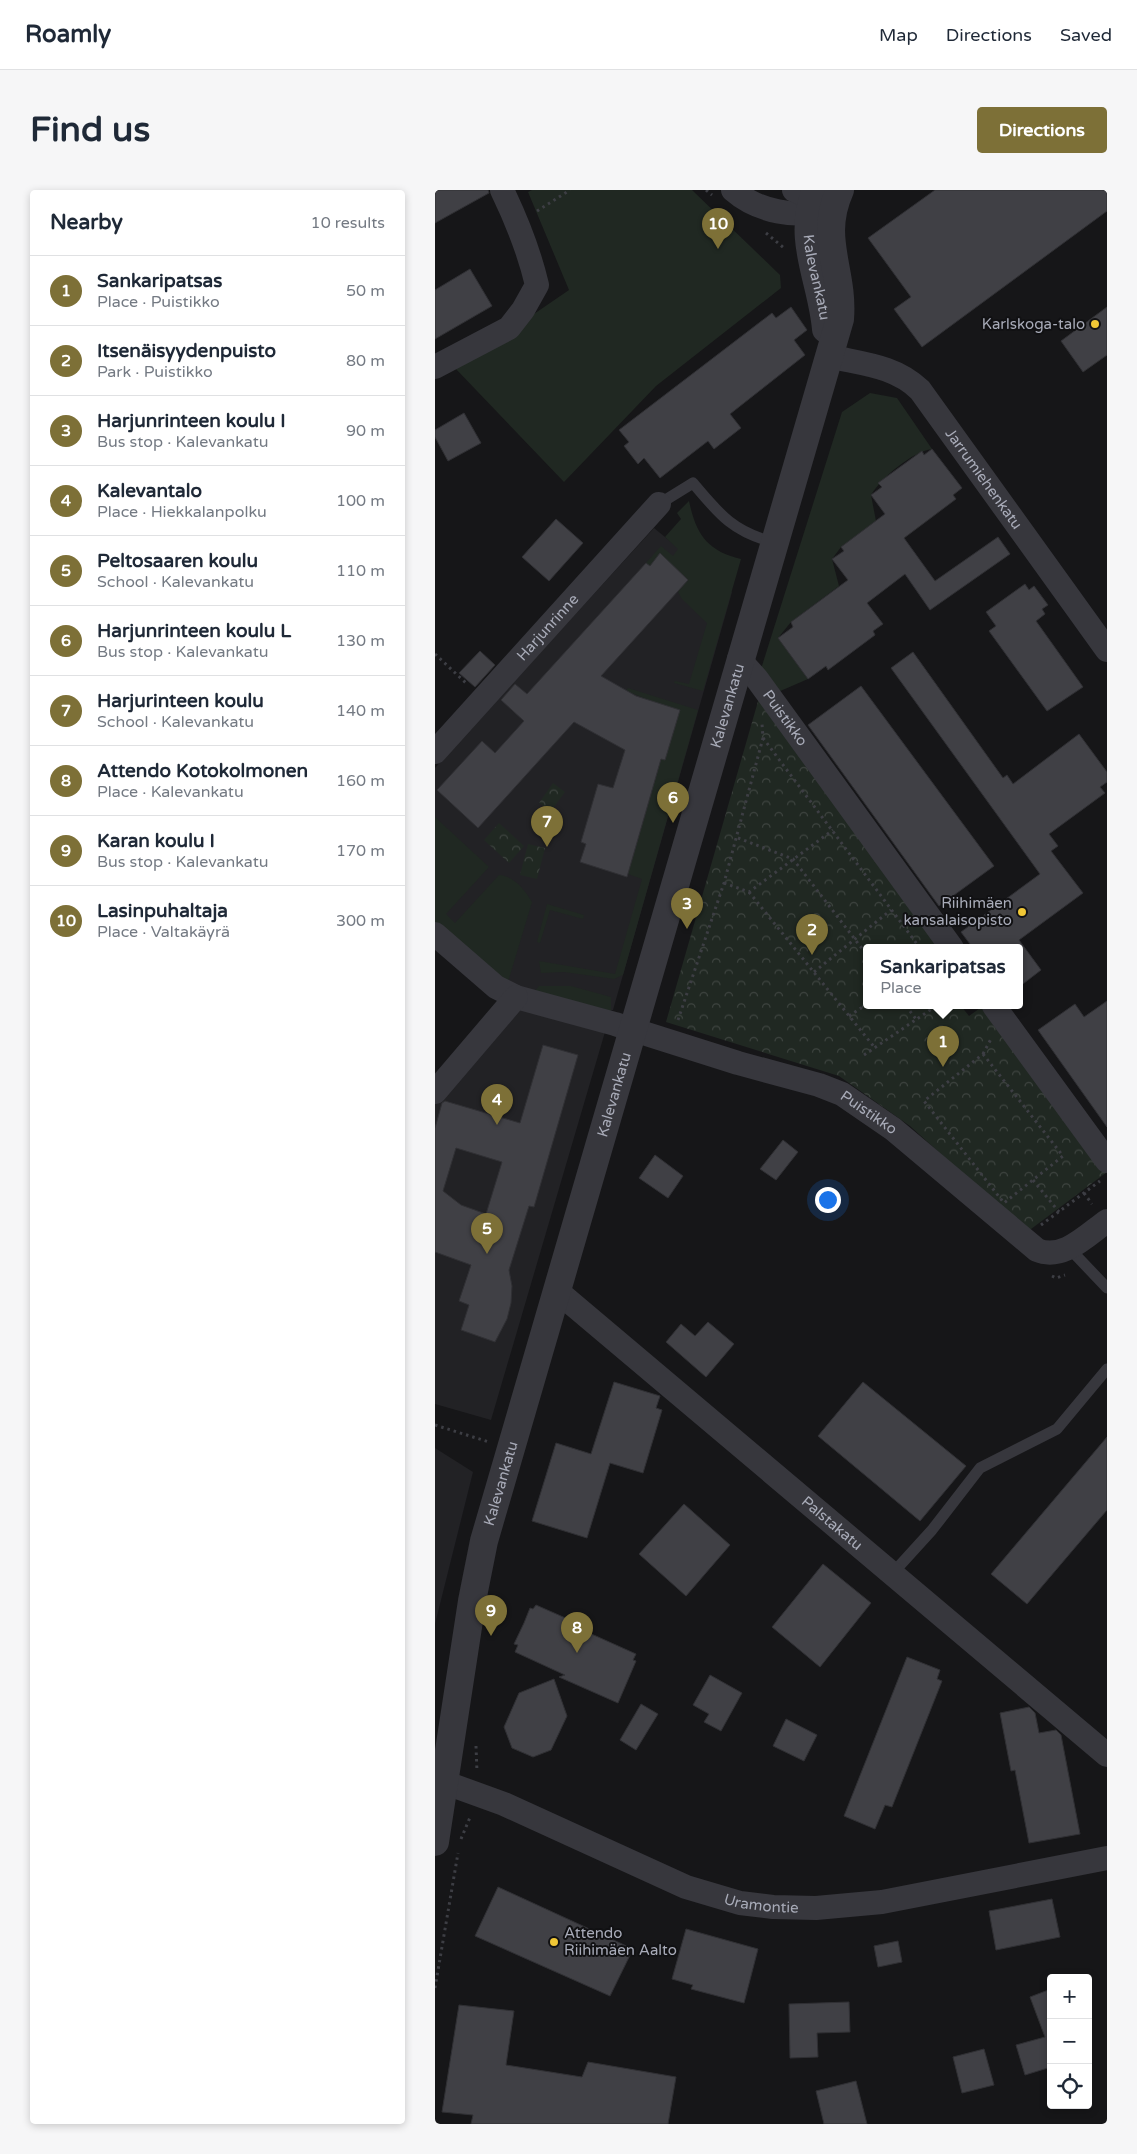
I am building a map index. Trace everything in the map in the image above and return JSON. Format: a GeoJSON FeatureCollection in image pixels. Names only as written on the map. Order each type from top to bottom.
{"type":"FeatureCollection","features":[{"type":"Feature","properties":{"kind":"street"},"geometry":{"type":"LineString","coordinates":[[435,367],[509,328],[523,310],[537,285],[529,251],[518,223],[501,190]]}},
{"type":"Feature","properties":{"kind":"street"},"geometry":{"type":"LineString","coordinates":[[733,190],[767,210],[817,199]]}},
{"type":"Feature","properties":{"kind":"street","name":"Kalevankatu"},"geometry":{"type":"LineString","coordinates":[[451,1846],[440,1781],[484,1541],[557,1291],[643,1034],[739,659],[839,318],[840,308],[829,233],[817,199]]}},
{"type":"Feature","properties":{"kind":"street","name":"Jarrumiehenkatu"},"geometry":{"type":"LineString","coordinates":[[828,356],[879,366],[911,381],[920,390],[1107,650]]}},
{"type":"Feature","properties":{"kind":"street","name":"Harjunrinne"},"geometry":{"type":"LineString","coordinates":[[435,752],[659,504]]}},
{"type":"Feature","properties":{"kind":"street","name":"Puistikko"},"geometry":{"type":"LineString","coordinates":[[739,659],[757,679],[949,944]]}},
{"type":"Feature","properties":{"kind":"street"},"geometry":{"type":"LineString","coordinates":[[435,934],[496,987],[516,997],[643,1034]]}},
{"type":"Feature","properties":{"kind":"street"},"geometry":{"type":"LineString","coordinates":[[435,1092],[516,997]]}},
{"type":"Feature","properties":{"kind":"street"},"geometry":{"type":"LineString","coordinates":[[996,1009],[1107,1161]]}},
{"type":"Feature","properties":{"kind":"street","name":"Puistikko"},"geometry":{"type":"LineString","coordinates":[[643,1034],[819,1085],[842,1094],[893,1128],[1027,1243],[1047,1254],[1059,1253],[1069,1248]]}},
{"type":"Feature","properties":{"kind":"street"},"geometry":{"type":"LineString","coordinates":[[1069,1248],[1107,1221]]}},
{"type":"Feature","properties":{"kind":"street","name":"Palstakatu"},"geometry":{"type":"LineString","coordinates":[[557,1291],[1107,1755]]}},
{"type":"Feature","properties":{"kind":"street","name":"Uramontie"},"geometry":{"type":"LineString","coordinates":[[440,1781],[504,1804],[686,1886],[740,1903],[773,1907],[816,1908],[882,1902],[1107,1858]]}},
{"type":"Feature","properties":{"kind":"lane"},"geometry":{"type":"LineString","coordinates":[[659,504],[693,484],[717,512],[745,534],[773,542]]}},
{"type":"Feature","properties":{"kind":"lane"},"geometry":{"type":"LineString","coordinates":[[1069,1248],[1107,1288]]}},
{"type":"Feature","properties":{"kind":"lane"},"geometry":{"type":"LineString","coordinates":[[893,1574],[932,1530],[980,1468],[1057,1429],[1107,1369]]}},
{"type":"Feature","properties":{"kind":"path"},"geometry":{"type":"LineString","coordinates":[[518,223],[570,190]]}},
{"type":"Feature","properties":{"kind":"path"},"geometry":{"type":"LineString","coordinates":[[435,654],[482,700]]}},
{"type":"Feature","properties":{"kind":"path"},"geometry":{"type":"LineString","coordinates":[[643,1034],[679,1020],[737,838],[763,738],[761,718]]}},
{"type":"Feature","properties":{"kind":"path"},"geometry":{"type":"LineString","coordinates":[[763,738],[916,944]]}},
{"type":"Feature","properties":{"kind":"path"},"geometry":{"type":"LineString","coordinates":[[749,892],[833,830]]}},
{"type":"Feature","properties":{"kind":"path"},"geometry":{"type":"LineString","coordinates":[[737,838],[793,859],[863,950]]}},
{"type":"Feature","properties":{"kind":"path"},"geometry":{"type":"LineString","coordinates":[[724,883],[749,892],[875,1048]]}},
{"type":"Feature","properties":{"kind":"path"},"geometry":{"type":"LineString","coordinates":[[814,972],[854,938],[913,894]]}},
{"type":"Feature","properties":{"kind":"path"},"geometry":{"type":"LineString","coordinates":[[849,1016],[863,1007]]}},
{"type":"Feature","properties":{"kind":"path"},"geometry":{"type":"LineString","coordinates":[[908,1009],[916,1019]]}},
{"type":"Feature","properties":{"kind":"path"},"geometry":{"type":"LineString","coordinates":[[864,1055],[931,1009]]}},
{"type":"Feature","properties":{"kind":"path"},"geometry":{"type":"LineString","coordinates":[[983,1054],[1063,1156],[1033,1180],[1004,1203],[924,1100],[983,1054]]}},
{"type":"Feature","properties":{"kind":"path"},"geometry":{"type":"LineString","coordinates":[[1027,1243],[1039,1226],[1107,1176]]}},
{"type":"Feature","properties":{"kind":"path"},"geometry":{"type":"LineString","coordinates":[[1033,1180],[1059,1212]]}},
{"type":"Feature","properties":{"kind":"path"},"geometry":{"type":"LineString","coordinates":[[435,1425],[491,1443]]}},
{"type":"Feature","properties":{"kind":"path"},"geometry":{"type":"LineString","coordinates":[[435,1988],[451,1846],[470,1822],[477,1770],[476,1744]]}},
{"type":"Feature","properties":{"kind":"path"},"geometry":{"type":"LineString","coordinates":[[477,1770],[486,1774]]}},
{"type":"Feature","properties":{"kind":"shaded area"},"geometry":{"type":"Polygon","coordinates":[[[654,528],[732,592],[613,1010],[605,1012],[500,982],[435,926],[435,768],[654,528]]]}},
{"type":"Feature","properties":{"kind":"shaded area"},"geometry":{"type":"Polygon","coordinates":[[[515,1008],[605,1032],[491,1420],[435,1404],[435,1104],[515,1008]]]}},
{"type":"Feature","properties":{"kind":"shaded area"},"geometry":{"type":"Polygon","coordinates":[[[435,1448],[473,1472],[435,1624],[435,1448]]]}},
{"type":"Feature","properties":{"kind":"green space"},"geometry":{"type":"Polygon","coordinates":[[[532,190],[692,190],[780,275],[781,288],[656,386],[564,482],[455,368],[569,290],[528,192],[532,190]]]}},
{"type":"Feature","properties":{"kind":"green space"},"geometry":{"type":"Polygon","coordinates":[[[870,393],[897,398],[932,449],[916,455],[898,466],[876,488],[871,495],[876,521],[841,547],[832,559],[839,586],[791,622],[778,638],[808,679],[778,692],[761,669],[842,412],[870,393]]]}},
{"type":"Feature","properties":{"kind":"green space"},"geometry":{"type":"Polygon","coordinates":[[[689,501],[695,523],[711,546],[729,556],[741,559],[703,691],[674,683],[675,681],[689,684],[707,623],[682,599],[678,592],[688,580],[677,569],[666,581],[646,563],[661,546],[673,556],[678,549],[665,537],[681,519],[677,513],[689,501]]]}},
{"type":"Feature","properties":{"kind":"green space"},"geometry":{"type":"Polygon","coordinates":[[[628,688],[698,710],[623,975],[614,979],[564,972],[541,973],[539,961],[615,974],[642,879],[628,874],[661,759],[665,760],[654,702],[626,691],[628,688]]]}},
{"type":"Feature","properties":{"kind":"green space"},"geometry":{"type":"Polygon","coordinates":[[[761,691],[943,944],[863,944],[863,1009],[963,1009],[969,1016],[979,1009],[985,1009],[1107,1172],[1027,1232],[910,1126],[839,1076],[666,1022],[761,691]]]}},
{"type":"Feature","properties":{"kind":"green space"},"geometry":{"type":"Polygon","coordinates":[[[553,783],[565,792],[551,811],[539,803],[553,783]]]}},
{"type":"Feature","properties":{"kind":"green space"},"geometry":{"type":"Polygon","coordinates":[[[435,817],[489,867],[446,914],[455,923],[499,875],[514,881],[522,888],[532,902],[508,982],[435,925],[435,817]]]}},
{"type":"Feature","properties":{"kind":"green space"},"geometry":{"type":"Polygon","coordinates":[[[499,823],[524,846],[509,863],[484,840],[499,823]]]}},
{"type":"Feature","properties":{"kind":"green space"},"geometry":{"type":"Polygon","coordinates":[[[528,844],[545,848],[537,879],[520,875],[528,844]]]}},
{"type":"Feature","properties":{"kind":"green space"},"geometry":{"type":"Polygon","coordinates":[[[547,904],[584,915],[583,919],[550,910],[540,943],[537,942],[547,904]]]}},
{"type":"Feature","properties":{"kind":"green space"},"geometry":{"type":"Polygon","coordinates":[[[539,986],[571,986],[611,997],[611,1011],[535,991],[539,986]]]}},
{"type":"Feature","properties":{"kind":"building"},"geometry":{"type":"Polygon","coordinates":[[[435,190],[488,190],[489,193],[435,223],[435,190]]]}},
{"type":"Feature","properties":{"kind":"building"},"geometry":{"type":"Polygon","coordinates":[[[935,190],[1107,190],[1107,211],[922,347],[894,309],[911,297],[868,238],[935,190]]]}},
{"type":"Feature","properties":{"kind":"building"},"geometry":{"type":"Polygon","coordinates":[[[470,269],[492,306],[435,339],[435,290],[470,269]]]}},
{"type":"Feature","properties":{"kind":"building"},"geometry":{"type":"Polygon","coordinates":[[[791,307],[807,330],[794,340],[805,355],[730,414],[741,428],[714,449],[708,441],[660,478],[644,458],[638,464],[624,446],[629,442],[619,430],[772,313],[776,318],[791,307]]]}},
{"type":"Feature","properties":{"kind":"building","name":"Karlskoga-talo"},"geometry":{"type":"Polygon","coordinates":[[[1107,307],[1107,355],[1083,372],[1061,341],[1107,307]]]}},
{"type":"Feature","properties":{"kind":"building"},"geometry":{"type":"Polygon","coordinates":[[[464,413],[481,443],[448,461],[435,437],[435,430],[464,413]]]}},
{"type":"Feature","properties":{"kind":"building"},"geometry":{"type":"Polygon","coordinates":[[[932,449],[962,488],[953,495],[956,499],[904,538],[935,581],[998,537],[1010,554],[930,610],[905,574],[867,603],[883,624],[873,631],[875,635],[828,670],[826,666],[808,679],[778,638],[793,627],[791,622],[848,580],[832,559],[844,551],[841,547],[885,514],[871,495],[882,487],[878,483],[922,451],[924,455],[932,449]]]}},
{"type":"Feature","properties":{"kind":"building"},"geometry":{"type":"Polygon","coordinates":[[[556,519],[583,543],[549,581],[522,557],[556,519]]]}},
{"type":"Feature","properties":{"kind":"building"},"geometry":{"type":"Polygon","coordinates":[[[660,553],[688,580],[601,676],[636,696],[680,710],[665,760],[661,759],[627,877],[580,862],[586,844],[581,842],[598,784],[613,788],[625,750],[574,722],[478,828],[437,790],[482,741],[495,753],[524,721],[501,700],[515,684],[527,694],[646,563],[650,566],[660,553]]]}},
{"type":"Feature","properties":{"kind":"building"},"geometry":{"type":"Polygon","coordinates":[[[1025,584],[1029,590],[1034,586],[1048,605],[1042,609],[1045,614],[1036,621],[1083,687],[1047,711],[989,631],[996,626],[986,612],[1025,584]]]}},
{"type":"Feature","properties":{"kind":"building"},"geometry":{"type":"Polygon","coordinates":[[[480,651],[495,665],[475,687],[459,673],[480,651]]]}},
{"type":"Feature","properties":{"kind":"building"},"geometry":{"type":"Polygon","coordinates":[[[913,652],[1003,778],[1007,775],[1013,784],[1079,734],[1107,772],[1107,782],[1100,787],[1105,793],[1049,834],[1058,846],[1051,851],[1083,893],[1019,940],[1022,944],[970,944],[961,932],[1040,874],[891,668],[913,652]]]}},
{"type":"Feature","properties":{"kind":"building"},"geometry":{"type":"Polygon","coordinates":[[[861,686],[994,866],[939,906],[808,725],[861,686]]]}},
{"type":"Feature","properties":{"kind":"building"},"geometry":{"type":"Polygon","coordinates":[[[1023,945],[1041,970],[1023,984],[1023,945]]]}},
{"type":"Feature","properties":{"kind":"building"},"geometry":{"type":"Polygon","coordinates":[[[1107,1001],[1107,1127],[1038,1030],[1075,1004],[1084,1017],[1107,1001]]]}},
{"type":"Feature","properties":{"kind":"building"},"geometry":{"type":"Polygon","coordinates":[[[543,1045],[578,1055],[534,1207],[529,1206],[509,1270],[512,1286],[511,1303],[507,1319],[495,1342],[461,1330],[469,1305],[459,1301],[471,1265],[435,1252],[435,1128],[442,1103],[445,1101],[520,1123],[543,1045]],[[456,1148],[443,1191],[461,1205],[486,1214],[502,1162],[456,1148]]]}},
{"type":"Feature","properties":{"kind":"building"},"geometry":{"type":"Polygon","coordinates":[[[783,1140],[798,1152],[776,1180],[760,1169],[783,1140]]]}},
{"type":"Feature","properties":{"kind":"building"},"geometry":{"type":"Polygon","coordinates":[[[655,1155],[683,1176],[668,1198],[639,1178],[655,1155]]]}},
{"type":"Feature","properties":{"kind":"building"},"geometry":{"type":"Polygon","coordinates":[[[708,1322],[734,1344],[706,1377],[666,1342],[681,1324],[695,1336],[708,1322]]]}},
{"type":"Feature","properties":{"kind":"building"},"geometry":{"type":"Polygon","coordinates":[[[614,1382],[660,1396],[656,1408],[662,1410],[643,1473],[610,1463],[587,1538],[532,1521],[556,1443],[591,1454],[614,1382]]]}},
{"type":"Feature","properties":{"kind":"building"},"geometry":{"type":"Polygon","coordinates":[[[863,1382],[966,1466],[920,1521],[818,1436],[863,1382]]]}},
{"type":"Feature","properties":{"kind":"building"},"geometry":{"type":"Polygon","coordinates":[[[1107,1437],[1107,1510],[1027,1604],[991,1574],[1107,1437]]]}},
{"type":"Feature","properties":{"kind":"building"},"geometry":{"type":"Polygon","coordinates":[[[684,1504],[730,1545],[686,1596],[639,1554],[684,1504]]]}},
{"type":"Feature","properties":{"kind":"building"},"geometry":{"type":"Polygon","coordinates":[[[823,1564],[871,1603],[820,1667],[772,1627],[823,1564]]]}},
{"type":"Feature","properties":{"kind":"building"},"geometry":{"type":"Polygon","coordinates":[[[536,1605],[579,1624],[578,1628],[636,1654],[633,1660],[636,1661],[618,1703],[559,1677],[565,1675],[515,1652],[518,1645],[514,1644],[530,1608],[533,1609],[536,1605]]]}},
{"type":"Feature","properties":{"kind":"building"},"geometry":{"type":"Polygon","coordinates":[[[907,1657],[940,1670],[937,1679],[942,1681],[892,1807],[885,1805],[875,1829],[844,1816],[907,1657]]]}},
{"type":"Feature","properties":{"kind":"building"},"geometry":{"type":"Polygon","coordinates":[[[710,1675],[742,1693],[721,1731],[704,1722],[709,1714],[693,1705],[710,1675]]]}},
{"type":"Feature","properties":{"kind":"building"},"geometry":{"type":"Polygon","coordinates":[[[554,1679],[567,1716],[551,1750],[533,1757],[512,1748],[504,1727],[519,1693],[554,1679]]]}},
{"type":"Feature","properties":{"kind":"building"},"geometry":{"type":"Polygon","coordinates":[[[641,1704],[658,1714],[636,1750],[620,1740],[641,1704]]]}},
{"type":"Feature","properties":{"kind":"building"},"geometry":{"type":"Polygon","coordinates":[[[1029,1707],[1035,1713],[1039,1733],[1056,1730],[1061,1735],[1080,1834],[1029,1843],[1015,1770],[1011,1771],[1000,1713],[1029,1707]]]}},
{"type":"Feature","properties":{"kind":"building"},"geometry":{"type":"Polygon","coordinates":[[[786,1719],[817,1735],[804,1761],[773,1746],[786,1719]]]}},
{"type":"Feature","properties":{"kind":"building","name":"Attendo Riihimäen Aalto"},"geometry":{"type":"Polygon","coordinates":[[[498,1887],[633,1949],[610,1996],[475,1936],[498,1887]]]}},
{"type":"Feature","properties":{"kind":"building"},"geometry":{"type":"Polygon","coordinates":[[[1052,1899],[1060,1937],[996,1950],[989,1911],[1052,1899]]]}},
{"type":"Feature","properties":{"kind":"building"},"geometry":{"type":"Polygon","coordinates":[[[686,1929],[758,1949],[744,2003],[691,1989],[693,1985],[672,1979],[686,1929]]]}},
{"type":"Feature","properties":{"kind":"building"},"geometry":{"type":"Polygon","coordinates":[[[898,1941],[902,1962],[878,1967],[874,1946],[898,1941]]]}},
{"type":"Feature","properties":{"kind":"building"},"geometry":{"type":"Polygon","coordinates":[[[1047,1991],[1047,2068],[1025,2075],[1016,2045],[1045,2037],[1030,1997],[1047,1991]]]}},
{"type":"Feature","properties":{"kind":"building"},"geometry":{"type":"Polygon","coordinates":[[[849,2002],[850,2032],[817,2033],[818,2057],[790,2058],[789,2004],[849,2002]]]}},
{"type":"Feature","properties":{"kind":"building"},"geometry":{"type":"Polygon","coordinates":[[[459,2005],[514,2011],[506,2065],[582,2077],[588,2062],[676,2077],[668,2124],[471,2124],[473,2115],[442,2112],[459,2005]]]}},
{"type":"Feature","properties":{"kind":"building"},"geometry":{"type":"Polygon","coordinates":[[[984,2049],[994,2085],[962,2093],[953,2057],[984,2049]]]}},
{"type":"Feature","properties":{"kind":"building"},"geometry":{"type":"Polygon","coordinates":[[[856,2081],[867,2124],[824,2124],[816,2091],[856,2081]]]}},
{"type":"Feature","properties":{"kind":"place","name":"Lasinpuhaltaja"},"geometry":{"type":"Point","coordinates":[718,249]}},
{"type":"Feature","properties":{"kind":"place","name":"Karlskoga-talo"},"geometry":{"type":"Point","coordinates":[1095,324]}},
{"type":"Feature","properties":{"kind":"place","name":"Harjunrinteen koulu L"},"geometry":{"type":"Point","coordinates":[673,823]}},
{"type":"Feature","properties":{"kind":"place","name":"Harjurinteen koulu"},"geometry":{"type":"Point","coordinates":[547,847]}},
{"type":"Feature","properties":{"kind":"place","name":"Riihimäen kansalaisopisto"},"geometry":{"type":"Point","coordinates":[1022,912]}},
{"type":"Feature","properties":{"kind":"place","name":"Harjunrinteen koulu I"},"geometry":{"type":"Point","coordinates":[687,929]}},
{"type":"Feature","properties":{"kind":"place","name":"Itsenäisyydenpuisto"},"geometry":{"type":"Point","coordinates":[812,955]}},
{"type":"Feature","properties":{"kind":"place","name":"Sankaripatsas"},"geometry":{"type":"Point","coordinates":[943,1067]}},
{"type":"Feature","properties":{"kind":"place","name":"Kalevantalo"},"geometry":{"type":"Point","coordinates":[497,1125]}},
{"type":"Feature","properties":{"kind":"place","name":"Peltosaaren koulu"},"geometry":{"type":"Point","coordinates":[487,1254]}},
{"type":"Feature","properties":{"kind":"place","name":"Karan koulu I"},"geometry":{"type":"Point","coordinates":[491,1636]}},
{"type":"Feature","properties":{"kind":"place","name":"Attendo Kotokolmonen"},"geometry":{"type":"Point","coordinates":[577,1653]}},
{"type":"Feature","properties":{"kind":"place","name":"Attendo Riihimäen Aalto"},"geometry":{"type":"Point","coordinates":[554,1942]}}]}
